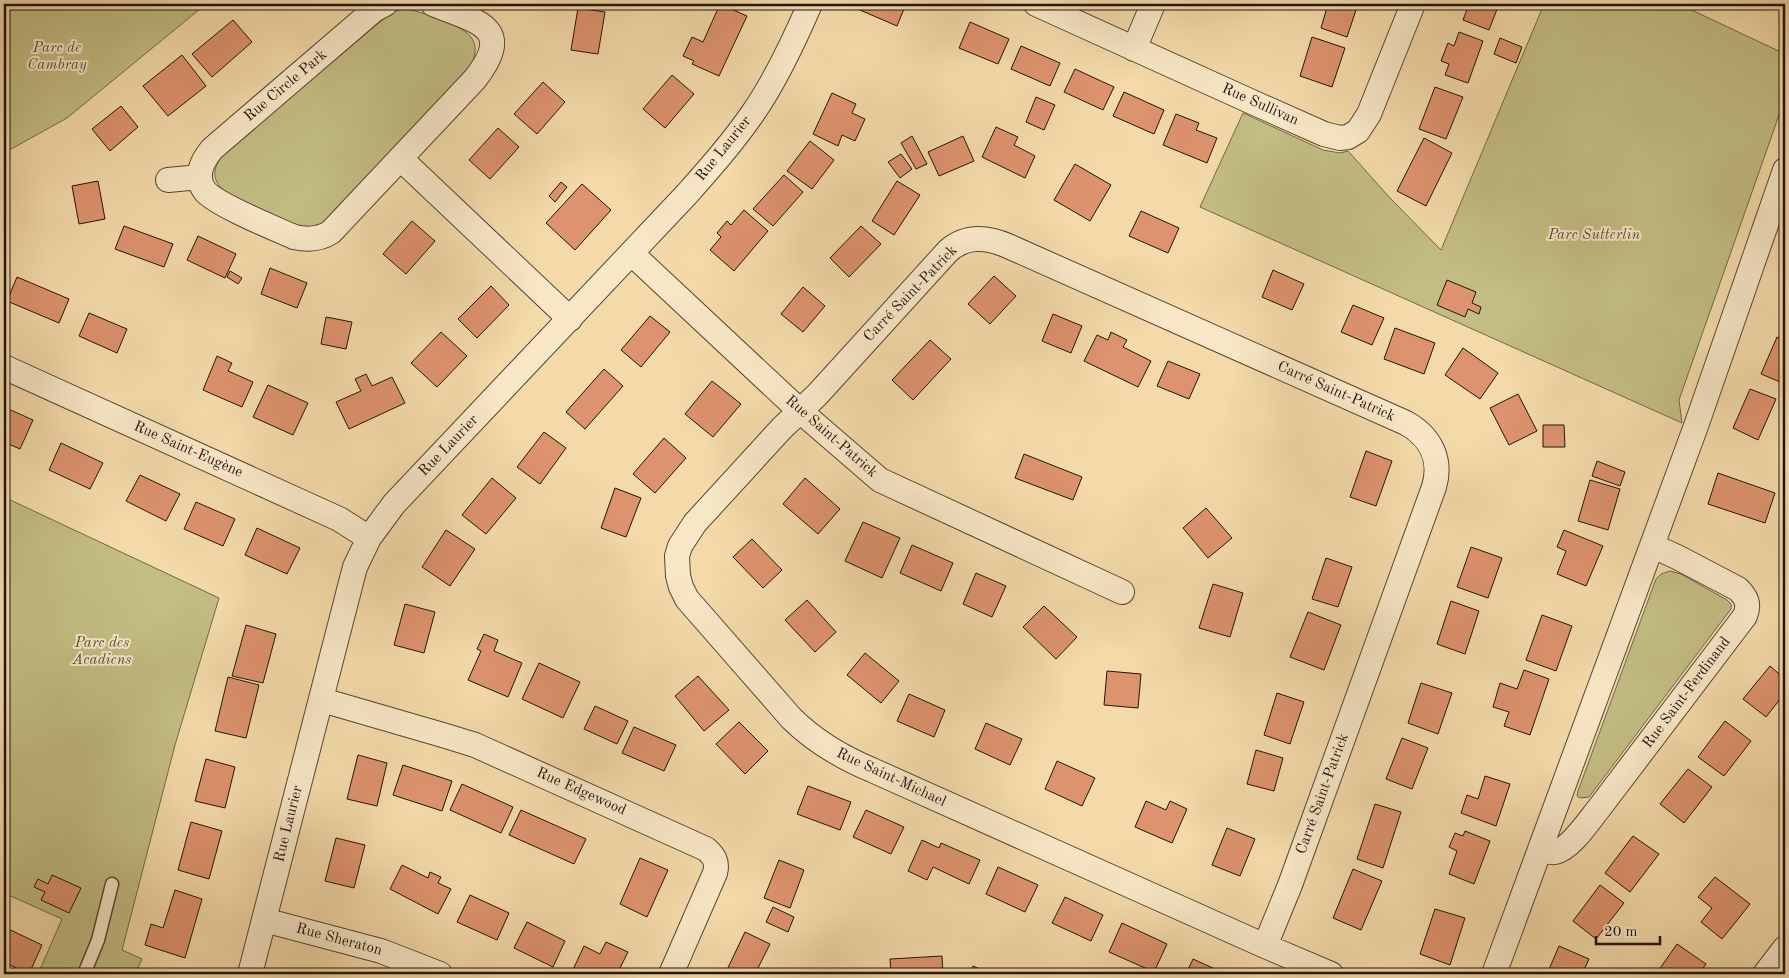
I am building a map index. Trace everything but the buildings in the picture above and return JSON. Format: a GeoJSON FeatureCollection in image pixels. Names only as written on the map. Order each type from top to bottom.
{"type":"FeatureCollection","features":[{"type":"Feature","properties":{"kind":"street","name":"Rue Circle Park"},"geometry":{"type":"LineString","coordinates":[[200,177],[202,163],[212,149],[367,16],[384,4]]}},
{"type":"Feature","properties":{"kind":"street"},"geometry":{"type":"LineString","coordinates":[[168,180],[200,177],[205,191],[220,202],[294,237],[310,239],[326,235],[337,227],[476,79],[490,59],[493,42],[487,28],[433,4]]}},
{"type":"Feature","properties":{"kind":"street","name":"Rue Laurier"},"geometry":{"type":"LineString","coordinates":[[250,974],[355,567],[369,538],[394,504],[687,194],[744,126],[793,42],[810,4]]}},
{"type":"Feature","properties":{"kind":"street","name":"Rue Sullivan"},"geometry":{"type":"LineString","coordinates":[[1036,4],[1324,134],[1340,138],[1348,137],[1358,131],[1369,114],[1413,4]]}},
{"type":"Feature","properties":{"kind":"street"},"geometry":{"type":"LineString","coordinates":[[1134,49],[1153,4]]}},
{"type":"Feature","properties":{"kind":"street"},"geometry":{"type":"LineString","coordinates":[[401,159],[570,319]]}},
{"type":"Feature","properties":{"kind":"street"},"geometry":{"type":"LineString","coordinates":[[1494,974],[1699,419],[1784,178]]}},
{"type":"Feature","properties":{"kind":"street","name":"Carré Saint-Patrick"},"geometry":{"type":"LineString","coordinates":[[800,411],[817,395],[948,251],[960,243],[979,238],[1008,246],[1406,423],[1427,440],[1436,458],[1438,469],[1434,487],[1290,885],[1266,946]]}},
{"type":"Feature","properties":{"kind":"street","name":"Rue Saint-Patrick"},"geometry":{"type":"LineString","coordinates":[[630,253],[800,411],[880,480],[1122,592]]}},
{"type":"Feature","properties":{"kind":"street","name":"Rue Saint-Eugène"},"geometry":{"type":"LineString","coordinates":[[4,367],[339,519],[369,538]]}},
{"type":"Feature","properties":{"kind":"street","name":"Rue Saint-Michael"},"geometry":{"type":"LineString","coordinates":[[800,411],[694,523],[680,546],[676,566],[681,587],[687,599],[791,718],[809,735],[834,752],[1331,974]]}},
{"type":"Feature","properties":{"kind":"street","name":"Rue Saint-Ferdinand"},"geometry":{"type":"LineString","coordinates":[[1540,849],[1555,852],[1563,849],[1575,838],[1745,616],[1748,602],[1738,589],[1652,546]]}},
{"type":"Feature","properties":{"kind":"street","name":"Rue Edgewood"},"geometry":{"type":"LineString","coordinates":[[322,700],[474,745],[706,848],[716,860],[715,872],[671,974]]}},
{"type":"Feature","properties":{"kind":"street","name":"Rue Sheraton"},"geometry":{"type":"LineString","coordinates":[[264,920],[381,951],[440,974]]}},
{"type":"Feature","properties":{"kind":"street"},"geometry":{"type":"LineString","coordinates":[[1765,974],[1785,948]]}},
{"type":"Feature","properties":{"kind":"lane"},"geometry":{"type":"LineString","coordinates":[[84,974],[98,940],[112,884]]}},
{"type":"Feature","properties":{"kind":"green space","name":"Parc de Cambray"},"geometry":{"type":"Polygon","coordinates":[[[4,4],[206,4],[67,118],[4,153],[4,4]]]}},
{"type":"Feature","properties":{"kind":"green space","name":"Parc Sutterlin"},"geometry":{"type":"Polygon","coordinates":[[[1544,4],[1679,4],[1785,54],[1785,98],[1679,400],[1682,423],[1200,207],[1243,113],[1323,150],[1340,153],[1348,151],[1390,198],[1441,250],[1544,4]]]}},
{"type":"Feature","properties":{"kind":"green space"},"geometry":{"type":"Polygon","coordinates":[[[406,9],[432,16],[465,31],[474,42],[474,58],[470,68],[325,222],[312,227],[298,226],[227,193],[222,188],[215,179],[215,169],[225,153],[387,16],[395,11],[406,9]]]}},
{"type":"Feature","properties":{"kind":"green space","name":"Parc des Acadiens"},"geometry":{"type":"Polygon","coordinates":[[[4,497],[219,598],[175,745],[122,950],[142,959],[135,974],[38,974],[62,919],[4,893],[4,497]]]}},
{"type":"Feature","properties":{"kind":"green space"},"geometry":{"type":"Polygon","coordinates":[[[1670,571],[1681,574],[1727,600],[1731,604],[1731,609],[1589,797],[1580,798],[1577,796],[1578,791],[1656,579],[1661,574],[1670,571]]]}}]}
